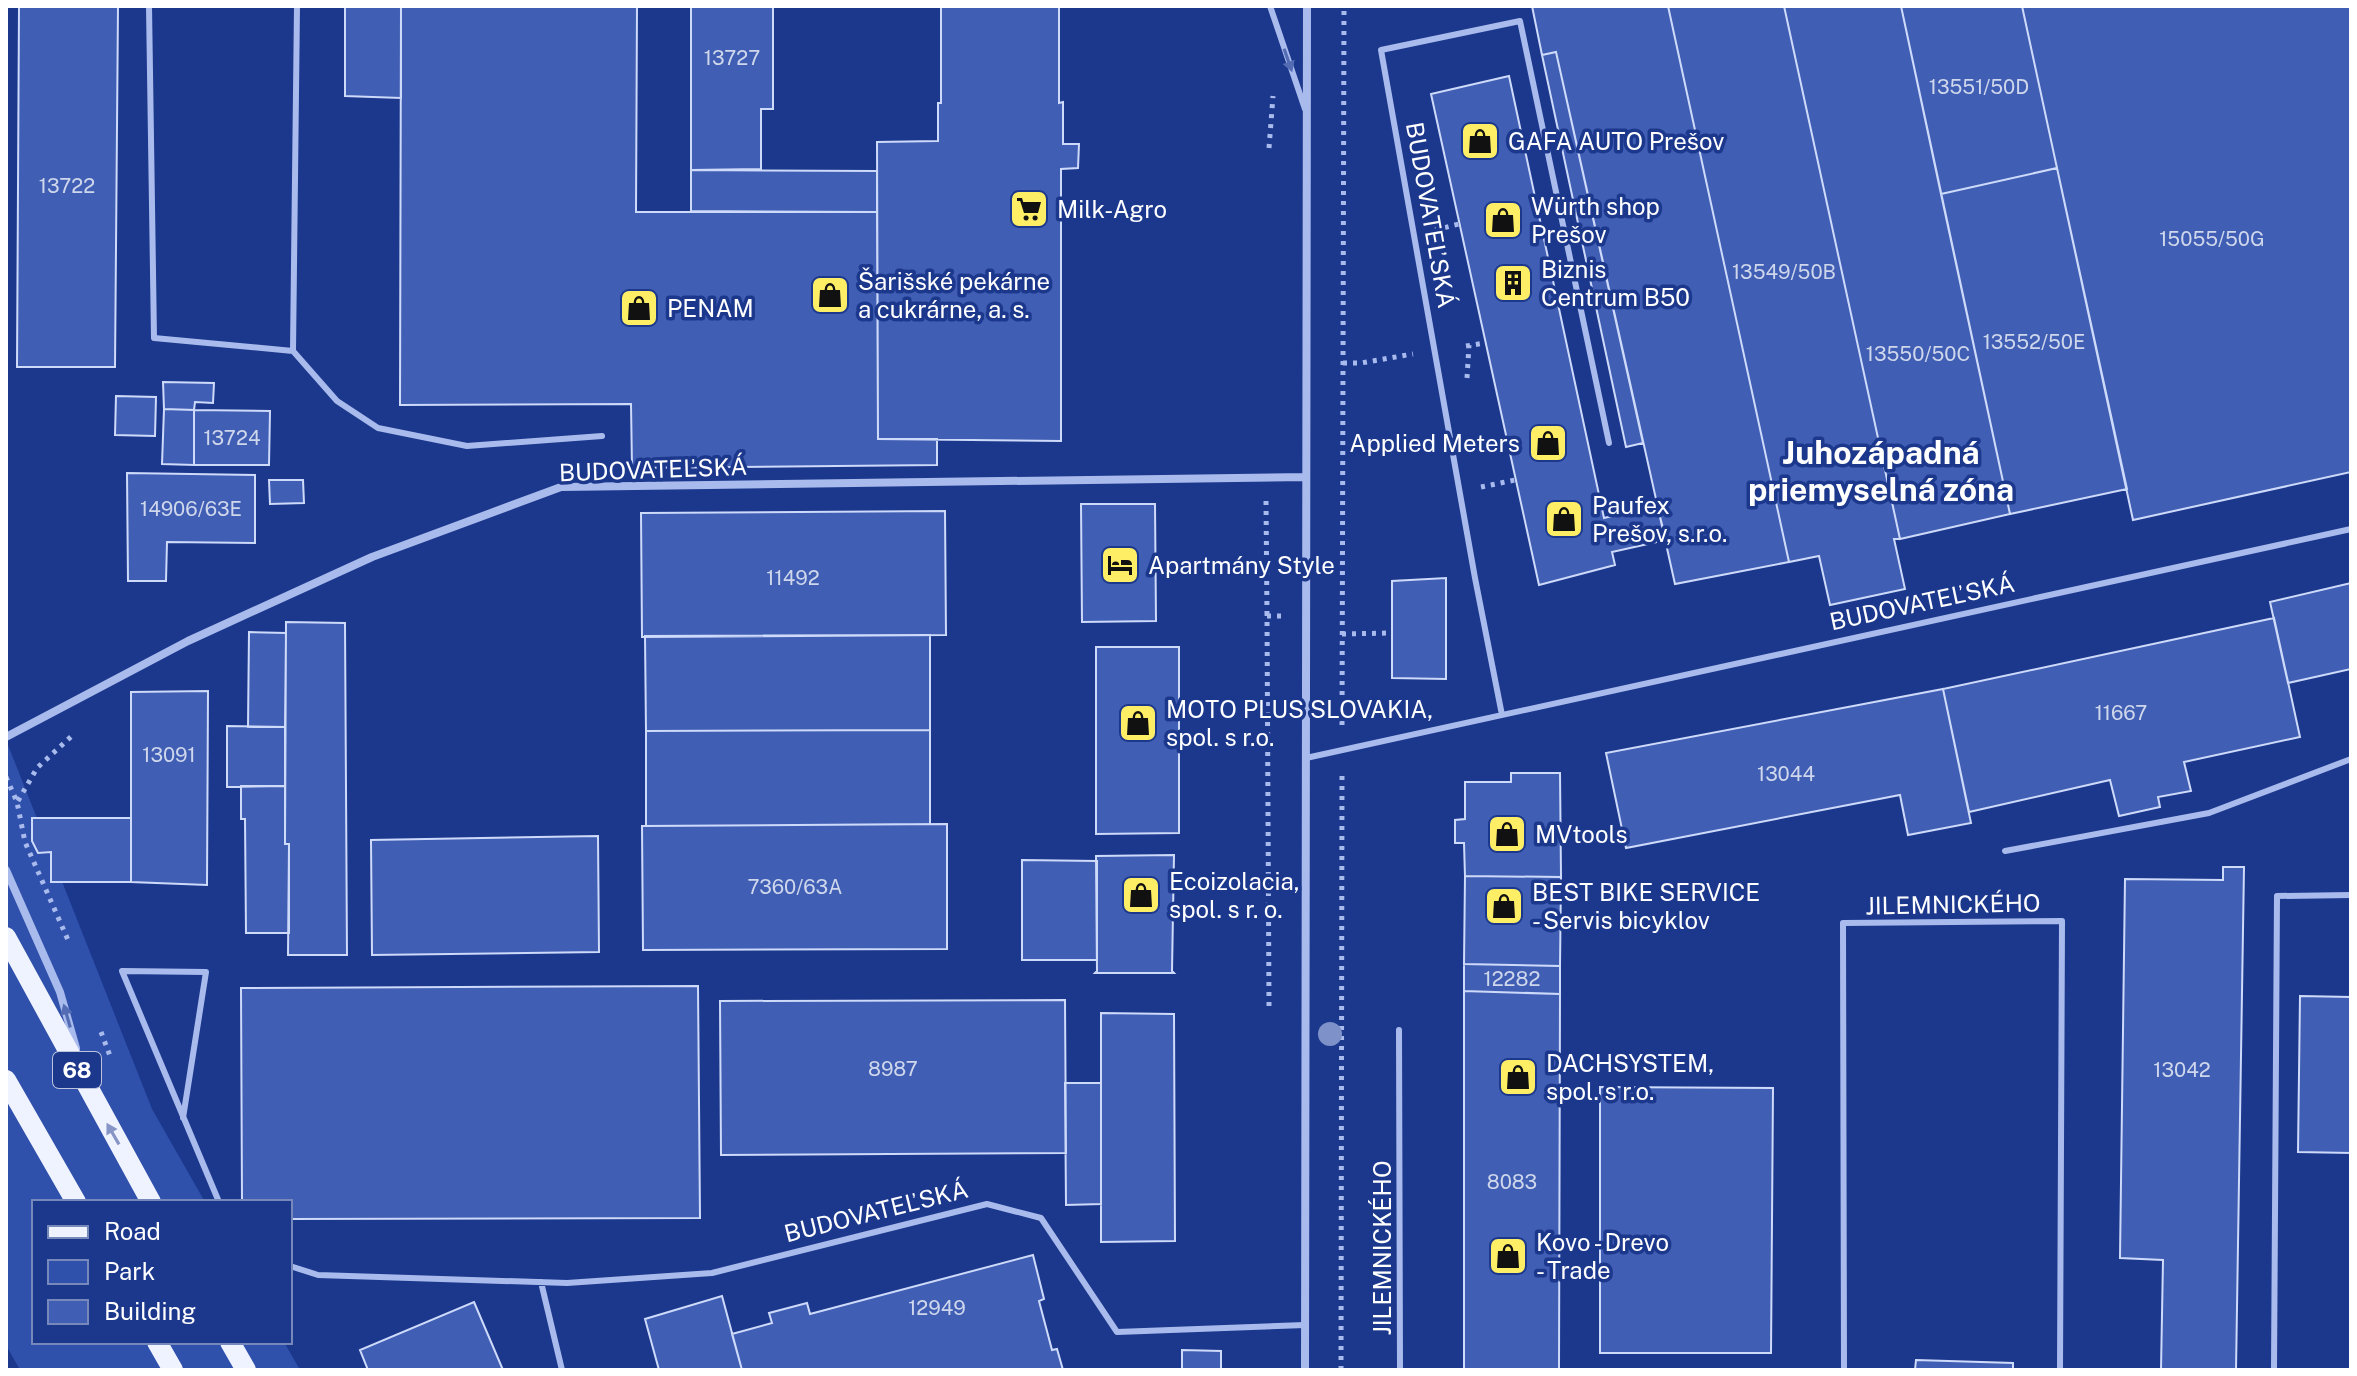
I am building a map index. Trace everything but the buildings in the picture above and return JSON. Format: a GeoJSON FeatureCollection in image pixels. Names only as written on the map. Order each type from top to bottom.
{"type":"FeatureCollection","features":[{"type":"Feature","properties":{"kind":"main road","name":"68"},"geometry":{"type":"LineString","coordinates":[[6,937],[150,1200]]}},
{"type":"Feature","properties":{"kind":"main road"},"geometry":{"type":"LineString","coordinates":[[6,1080],[75,1200]]}},
{"type":"Feature","properties":{"kind":"main road"},"geometry":{"type":"LineString","coordinates":[[158,1344],[173,1370]]}},
{"type":"Feature","properties":{"kind":"main road"},"geometry":{"type":"LineString","coordinates":[[231,1344],[246,1370]]}},
{"type":"Feature","properties":{"kind":"street"},"geometry":{"type":"LineString","coordinates":[[1305,1370],[1307,6]]}},
{"type":"Feature","properties":{"kind":"street","name":"BUDOVATEĽSKÁ"},"geometry":{"type":"LineString","coordinates":[[6,737],[188,641],[372,557],[561,487],[1306,477]]}},
{"type":"Feature","properties":{"kind":"street"},"geometry":{"type":"LineString","coordinates":[[6,870],[60,992],[88,1091]]}},
{"type":"Feature","properties":{"kind":"lane"},"geometry":{"type":"LineString","coordinates":[[149,6],[154,338],[293,351],[297,6]]}},
{"type":"Feature","properties":{"kind":"lane"},"geometry":{"type":"LineString","coordinates":[[1270,6],[1306,114]]}},
{"type":"Feature","properties":{"kind":"lane","name":"BUDOVATEĽSKÁ"},"geometry":{"type":"LineString","coordinates":[[1502,715],[1381,50],[1520,21],[1609,443]]}},
{"type":"Feature","properties":{"kind":"lane","name":"BUDOVATEĽSKÁ"},"geometry":{"type":"LineString","coordinates":[[293,351],[337,401],[378,428],[467,446],[602,436]]}},
{"type":"Feature","properties":{"kind":"lane","name":"BUDOVATEĽSKÁ"},"geometry":{"type":"LineString","coordinates":[[1306,758],[2351,529]]}},
{"type":"Feature","properties":{"kind":"lane"},"geometry":{"type":"LineString","coordinates":[[2005,851],[2209,813],[2351,759]]}},
{"type":"Feature","properties":{"kind":"lane"},"geometry":{"type":"LineString","coordinates":[[2274,1370],[2277,896],[2351,895]]}},
{"type":"Feature","properties":{"kind":"lane","name":"JILEMNICKÉHO"},"geometry":{"type":"LineString","coordinates":[[1844,1370],[1843,923],[2062,921],[2060,1370]]}},
{"type":"Feature","properties":{"kind":"lane"},"geometry":{"type":"LineString","coordinates":[[183,1118],[206,972],[122,971],[183,1118],[218,1200]]}},
{"type":"Feature","properties":{"kind":"lane","name":"JILEMNICKÉHO"},"geometry":{"type":"LineString","coordinates":[[1399,1030],[1400,1370]]}},
{"type":"Feature","properties":{"kind":"lane","name":"BUDOVATEĽSKÁ"},"geometry":{"type":"LineString","coordinates":[[292,1267],[318,1275],[541,1282],[712,1273],[987,1204],[1041,1218],[1117,1332],[1305,1325]]}},
{"type":"Feature","properties":{"kind":"lane"},"geometry":{"type":"LineString","coordinates":[[541,1282],[562,1370]]}},
{"type":"Feature","properties":{"kind":"path"},"geometry":{"type":"LineString","coordinates":[[1341,1370],[1344,6]]}},
{"type":"Feature","properties":{"kind":"path"},"geometry":{"type":"LineString","coordinates":[[1266,478],[1269,1006]]}},
{"type":"Feature","properties":{"kind":"path"},"geometry":{"type":"LineString","coordinates":[[1461,491],[1515,480]]}},
{"type":"Feature","properties":{"kind":"path"},"geometry":{"type":"LineString","coordinates":[[1267,616],[1342,613]]}},
{"type":"Feature","properties":{"kind":"path"},"geometry":{"type":"LineString","coordinates":[[1342,634],[1392,633]]}},
{"type":"Feature","properties":{"kind":"path"},"geometry":{"type":"LineString","coordinates":[[17,802],[37,768],[77,731]]}},
{"type":"Feature","properties":{"kind":"path"},"geometry":{"type":"LineString","coordinates":[[6,777],[17,802],[25,842],[69,943]]}},
{"type":"Feature","properties":{"kind":"path"},"geometry":{"type":"LineString","coordinates":[[100,1028],[111,1057]]}},
{"type":"Feature","properties":{"kind":"green space"},"geometry":{"type":"Polygon","coordinates":[[[6,740],[152,1109],[204,1200],[32,1200],[32,1344],[285,1344],[300,1370],[20,1370],[6,1345],[6,740]]]}},
{"type":"Feature","properties":{"kind":"place","name":"GAFA AUTO Prešov"},"geometry":{"type":"Point","coordinates":[1480,141]}},
{"type":"Feature","properties":{"kind":"place","name":"Milk-Agro"},"geometry":{"type":"Point","coordinates":[1029,209]}},
{"type":"Feature","properties":{"kind":"place","name":"Würth shop Prešov"},"geometry":{"type":"Point","coordinates":[1503,220]}},
{"type":"Feature","properties":{"kind":"place","name":"Biznis Centrum B50"},"geometry":{"type":"Point","coordinates":[1513,283]}},
{"type":"Feature","properties":{"kind":"place","name":"Šarišské pekárne a cukrárne, a. s."},"geometry":{"type":"Point","coordinates":[830,295]}},
{"type":"Feature","properties":{"kind":"place","name":"PENAM"},"geometry":{"type":"Point","coordinates":[639,308]}},
{"type":"Feature","properties":{"kind":"place","name":"Applied Meters"},"geometry":{"type":"Point","coordinates":[1548,443]}},
{"type":"Feature","properties":{"kind":"place","name":"Paufex Prešov, s.r.o."},"geometry":{"type":"Point","coordinates":[1564,519]}},
{"type":"Feature","properties":{"kind":"place","name":"Apartmány Style"},"geometry":{"type":"Point","coordinates":[1120,565]}},
{"type":"Feature","properties":{"kind":"place","name":"MOTO PLUS SLOVAKIA, spol. s r.o."},"geometry":{"type":"Point","coordinates":[1138,723]}},
{"type":"Feature","properties":{"kind":"place","name":"MVtools"},"geometry":{"type":"Point","coordinates":[1507,834]}},
{"type":"Feature","properties":{"kind":"place","name":"Ecoizolacia, spol. s r. o."},"geometry":{"type":"Point","coordinates":[1141,895]}},
{"type":"Feature","properties":{"kind":"place","name":"BEST BIKE SERVICE - Servis bicyklov"},"geometry":{"type":"Point","coordinates":[1504,906]}},
{"type":"Feature","properties":{"kind":"place","name":"DACHSYSTEM, spol. s r.o."},"geometry":{"type":"Point","coordinates":[1518,1077]}},
{"type":"Feature","properties":{"kind":"place","name":"Kovo - Drevo - Trade"},"geometry":{"type":"Point","coordinates":[1508,1256]}},
{"type":"Feature","properties":{"kind":"district","name":"Juhozápadná priemyselná zóna"},"geometry":{"type":"Point","coordinates":[1881,470]}}]}
